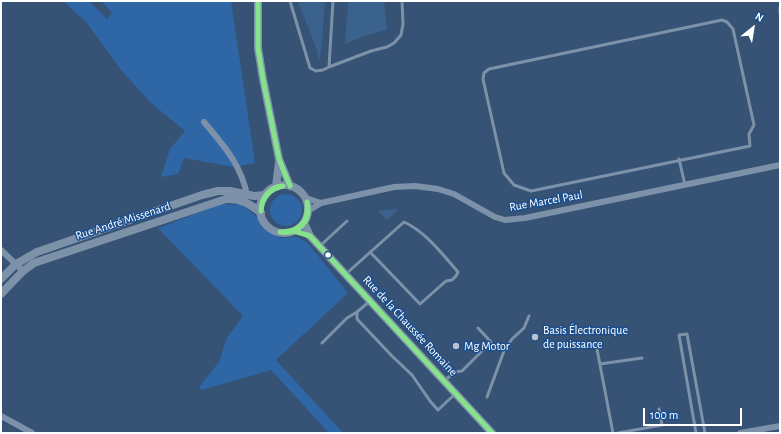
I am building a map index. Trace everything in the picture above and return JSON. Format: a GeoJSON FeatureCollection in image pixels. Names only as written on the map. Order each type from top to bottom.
{"type":"FeatureCollection","features":[{"type":"Feature","properties":{"kind":"street"},"geometry":{"type":"LineString","coordinates":[[258,1],[258,48],[279,159],[290,186]]}},
{"type":"Feature","properties":{"kind":"street"},"geometry":{"type":"LineString","coordinates":[[204,122],[240,170],[247,194]]}},
{"type":"Feature","properties":{"kind":"street"},"geometry":{"type":"LineString","coordinates":[[276,187],[279,159]]}},
{"type":"Feature","properties":{"kind":"street","name":"Rue Marcel Paul"},"geometry":{"type":"LineString","coordinates":[[308,211],[321,203],[394,187],[414,186],[438,189],[454,194],[495,217],[505,220],[525,218],[780,165]]}},
{"type":"Feature","properties":{"kind":"street"},"geometry":{"type":"LineString","coordinates":[[290,186],[302,193],[306,198],[308,211],[304,223],[294,231],[287,233],[273,230],[263,220],[261,212],[262,200],[265,195],[276,187],[290,186]]}},
{"type":"Feature","properties":{"kind":"street","name":"Rue André Missenard"},"geometry":{"type":"LineString","coordinates":[[1,279],[16,264],[37,252],[202,195],[218,191],[230,191],[265,195]]}},
{"type":"Feature","properties":{"kind":"street"},"geometry":{"type":"LineString","coordinates":[[202,195],[206,205]]}},
{"type":"Feature","properties":{"kind":"street","name":"Rue André Missenard"},"geometry":{"type":"LineString","coordinates":[[1,294],[23,271],[34,263],[206,205],[234,198],[244,201],[261,212]]}},
{"type":"Feature","properties":{"kind":"street"},"geometry":{"type":"LineString","coordinates":[[306,198],[321,203]]}},
{"type":"Feature","properties":{"kind":"street","name":"Rue de la Chaussée Romaine"},"geometry":{"type":"LineString","coordinates":[[304,223],[310,236],[492,433]]}},
{"type":"Feature","properties":{"kind":"street"},"geometry":{"type":"LineString","coordinates":[[294,231],[310,236]]}},
{"type":"Feature","properties":{"kind":"street"},"geometry":{"type":"LineString","coordinates":[[1,250],[23,271]]}},
{"type":"Feature","properties":{"kind":"street"},"geometry":{"type":"LineString","coordinates":[[1,416],[32,433]]}},
{"type":"Feature","properties":{"kind":"street"},"geometry":{"type":"LineString","coordinates":[[740,433],[780,426]]}},
{"type":"Feature","properties":{"kind":"lane"},"geometry":{"type":"LineString","coordinates":[[290,1],[310,68],[316,71],[329,68],[371,51],[387,47],[394,43],[401,35],[403,24],[402,1]]}},
{"type":"Feature","properties":{"kind":"lane"},"geometry":{"type":"LineString","coordinates":[[329,68],[333,1]]}},
{"type":"Feature","properties":{"kind":"lane"},"geometry":{"type":"LineString","coordinates":[[780,8],[780,13]]}},
{"type":"Feature","properties":{"kind":"lane"},"geometry":{"type":"LineString","coordinates":[[722,20],[727,22],[733,29],[754,125],[749,134],[750,146],[679,159],[531,191],[514,185],[504,173],[483,79],[484,73],[489,70],[537,59],[722,20]]}},
{"type":"Feature","properties":{"kind":"lane"},"geometry":{"type":"LineString","coordinates":[[679,159],[685,185]]}},
{"type":"Feature","properties":{"kind":"lane"},"geometry":{"type":"LineString","coordinates":[[319,246],[347,221]]}},
{"type":"Feature","properties":{"kind":"lane"},"geometry":{"type":"LineString","coordinates":[[345,275],[370,252],[404,222],[413,226],[458,272],[452,280],[446,281],[420,304],[370,252]]}},
{"type":"Feature","properties":{"kind":"lane"},"geometry":{"type":"LineString","coordinates":[[322,343],[348,318],[370,301]]}},
{"type":"Feature","properties":{"kind":"lane"},"geometry":{"type":"LineString","coordinates":[[357,312],[357,319],[392,356],[412,374],[430,401],[438,410],[455,393]]}},
{"type":"Feature","properties":{"kind":"lane"},"geometry":{"type":"LineString","coordinates":[[487,398],[489,388],[504,351],[524,328],[529,316]]}},
{"type":"Feature","properties":{"kind":"lane"},"geometry":{"type":"LineString","coordinates":[[444,381],[455,372],[462,371],[491,342],[478,328]]}},
{"type":"Feature","properties":{"kind":"lane"},"geometry":{"type":"LineString","coordinates":[[696,433],[679,335],[687,334],[705,433]]}},
{"type":"Feature","properties":{"kind":"lane"},"geometry":{"type":"LineString","coordinates":[[596,344],[613,433]]}},
{"type":"Feature","properties":{"kind":"lane"},"geometry":{"type":"LineString","coordinates":[[600,364],[642,358]]}},
{"type":"Feature","properties":{"kind":"lane"},"geometry":{"type":"LineString","coordinates":[[618,433],[662,425],[659,409]]}},
{"type":"Feature","properties":{"kind":"shaded area"},"geometry":{"type":"Polygon","coordinates":[[[63,1],[89,1],[107,19],[112,13],[101,1],[231,1],[255,163],[234,167],[184,158],[178,174],[161,177],[170,149],[185,131],[151,103],[121,70],[86,22],[63,1]]]}},
{"type":"Feature","properties":{"kind":"shaded area"},"geometry":{"type":"Polygon","coordinates":[[[298,1],[325,1],[322,44],[319,61],[316,48],[298,1]]]}},
{"type":"Feature","properties":{"kind":"shaded area"},"geometry":{"type":"Polygon","coordinates":[[[348,1],[384,1],[386,30],[345,44],[348,1]]]}},
{"type":"Feature","properties":{"kind":"shaded area"},"geometry":{"type":"Polygon","coordinates":[[[286,194],[297,199],[302,210],[297,221],[286,226],[275,221],[270,210],[275,199],[286,194]]]}},
{"type":"Feature","properties":{"kind":"shaded area"},"geometry":{"type":"Polygon","coordinates":[[[222,204],[242,205],[257,217],[265,230],[280,238],[297,237],[307,242],[348,293],[276,360],[343,433],[329,433],[271,370],[202,390],[199,387],[219,362],[226,339],[243,316],[158,228],[222,204]]]}},
{"type":"Feature","properties":{"kind":"shaded area"},"geometry":{"type":"Polygon","coordinates":[[[398,210],[387,220],[378,211],[398,210]]]}},
{"type":"Feature","properties":{"kind":"transit line"},"geometry":{"type":"LineString","coordinates":[[258,1],[258,48],[263,79],[279,159],[290,186]]}},
{"type":"Feature","properties":{"kind":"transit line"},"geometry":{"type":"LineString","coordinates":[[261,211],[261,206],[270,190],[283,186]]}},
{"type":"Feature","properties":{"kind":"transit line"},"geometry":{"type":"LineString","coordinates":[[261,211],[263,202],[268,194],[274,189],[283,186]]}},
{"type":"Feature","properties":{"kind":"transit line"},"geometry":{"type":"LineString","coordinates":[[280,232],[293,231],[302,225],[308,215],[307,202]]}},
{"type":"Feature","properties":{"kind":"transit line"},"geometry":{"type":"LineString","coordinates":[[280,232],[293,230],[302,224],[305,220],[307,202]]}},
{"type":"Feature","properties":{"kind":"transit line"},"geometry":{"type":"LineString","coordinates":[[294,231],[310,236],[492,433]]}},
{"type":"Feature","properties":{"kind":"place","name":"Basis Électronique de puissance"},"geometry":{"type":"Point","coordinates":[535,337]}},
{"type":"Feature","properties":{"kind":"place","name":"Mg Motor"},"geometry":{"type":"Point","coordinates":[456,346]}}]}
